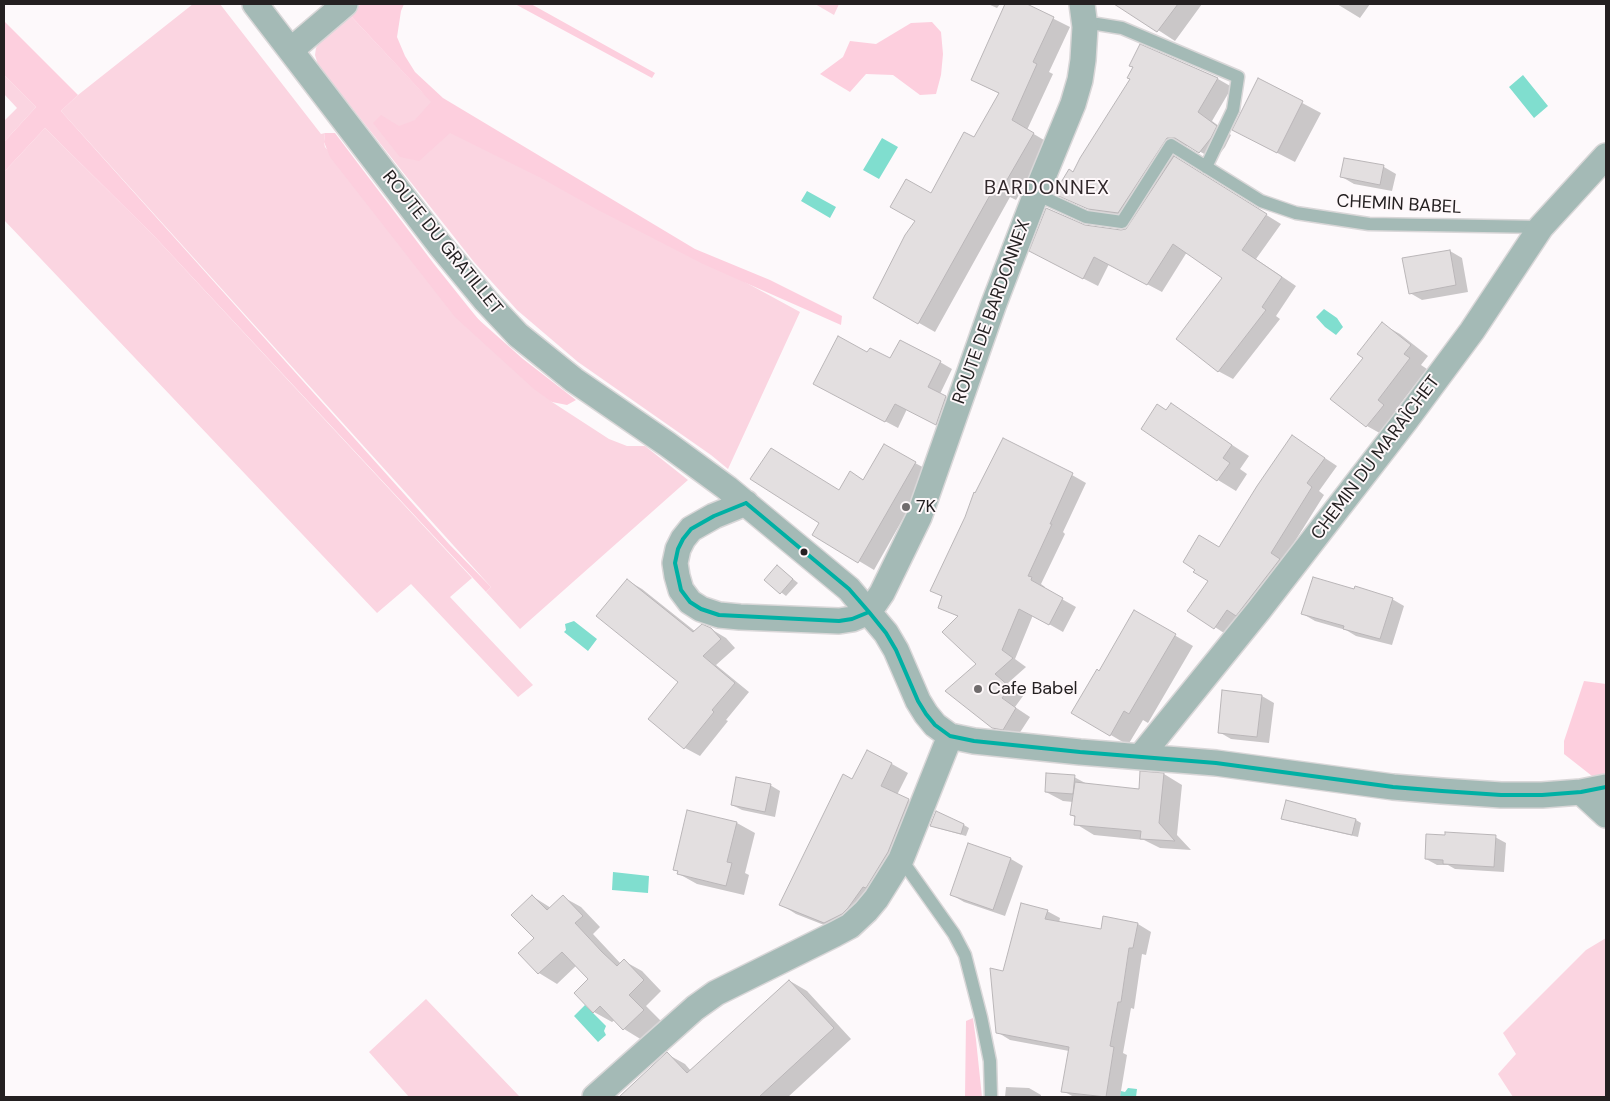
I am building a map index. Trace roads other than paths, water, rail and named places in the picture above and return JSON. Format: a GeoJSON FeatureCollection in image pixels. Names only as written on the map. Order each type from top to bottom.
{"type":"FeatureCollection","features":[{"type":"Feature","properties":{"kind":"street","name":"ROUTE DU GRATILLET"},"geometry":{"type":"LineString","coordinates":[[255,4],[439,244],[512,329],[574,380],[667,444],[746,503],[849,589],[886,633],[926,714],[935,725],[950,736]]}},
{"type":"Feature","properties":{"kind":"street"},"geometry":{"type":"LineString","coordinates":[[291,50],[345,4]]}},
{"type":"Feature","properties":{"kind":"street","name":"ROUTE DE BARDONNEX"},"geometry":{"type":"LineString","coordinates":[[869,612],[882,594],[919,517],[993,306],[1073,104],[1080,80],[1085,44],[1083,15]]}},
{"type":"Feature","properties":{"kind":"street","name":"CHEMIN DU MARAÎCHET"},"geometry":{"type":"LineString","coordinates":[[1140,757],[1265,602],[1406,420],[1472,330],[1541,227],[1606,156]]}},
{"type":"Feature","properties":{"kind":"street"},"geometry":{"type":"LineString","coordinates":[[746,503],[714,516],[692,529],[683,539],[678,549],[675,563],[681,590],[690,602],[702,609],[720,615],[740,617],[839,621],[852,619],[869,612]]}},
{"type":"Feature","properties":{"kind":"street"},"geometry":{"type":"LineString","coordinates":[[595,1097],[696,1008],[716,993],[850,926],[866,911],[876,899],[901,859],[950,736],[974,741],[1216,763],[1442,791],[1502,795],[1542,795],[1606,788]]}},
{"type":"Feature","properties":{"kind":"street"},"geometry":{"type":"LineString","coordinates":[[1581,792],[1606,815]]}},
{"type":"Feature","properties":{"kind":"lane"},"geometry":{"type":"LineString","coordinates":[[1083,15],[1122,28],[1238,78],[1232,110],[1206,167]]}},
{"type":"Feature","properties":{"kind":"lane","name":"CHEMIN BABEL"},"geometry":{"type":"LineString","coordinates":[[1036,194],[1086,217],[1122,222],[1171,145],[1261,201],[1281,209],[1306,215],[1369,224],[1541,227]]}},
{"type":"Feature","properties":{"kind":"lane"},"geometry":{"type":"LineString","coordinates":[[901,859],[954,934],[965,955],[988,1053],[991,1097]]}},
{"type":"Feature","properties":{"kind":"place","name":"7K"},"geometry":{"type":"Point","coordinates":[906,507]}},
{"type":"Feature","properties":{"kind":"place","name":"Cafe Babel"},"geometry":{"type":"Point","coordinates":[978,689]}},
{"type":"Feature","properties":{"kind":"district","name":"BARDONNEX"},"geometry":{"type":"Point","coordinates":[1047,189]}}]}
